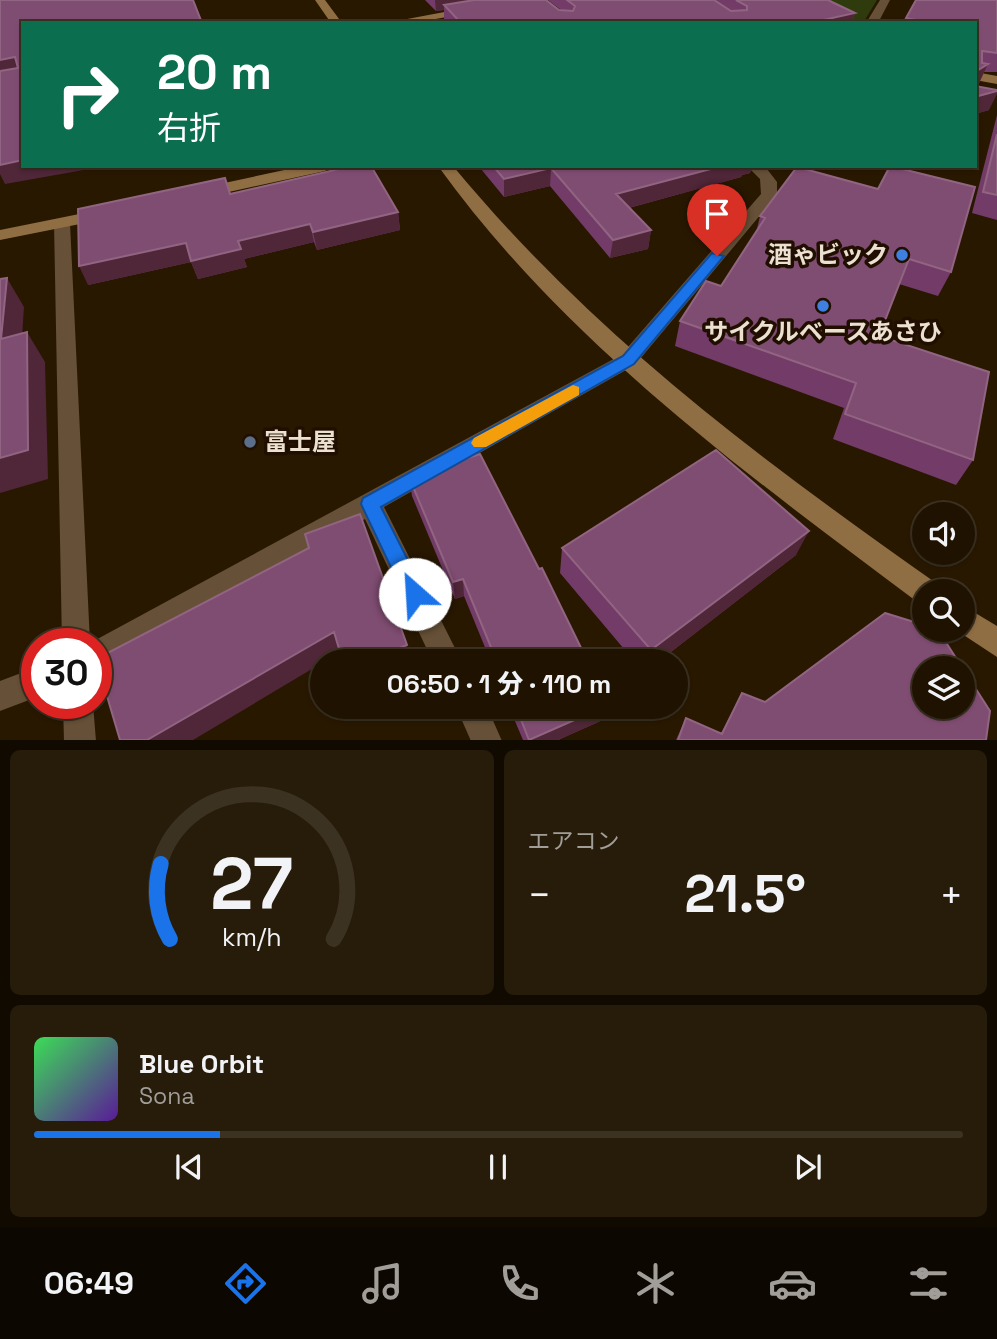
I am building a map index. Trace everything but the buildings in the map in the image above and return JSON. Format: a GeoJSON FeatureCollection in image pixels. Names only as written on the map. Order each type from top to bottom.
{"type":"FeatureCollection","features":[{"type":"Feature","properties":{"kind":"street"},"geometry":{"type":"LineString","coordinates":[[320,0],[336,21]]}},
{"type":"Feature","properties":{"kind":"street"},"geometry":{"type":"LineString","coordinates":[[873,21],[885,0]]}},
{"type":"Feature","properties":{"kind":"street"},"geometry":{"type":"LineString","coordinates":[[403,21],[481,8]]}},
{"type":"Feature","properties":{"kind":"street"},"geometry":{"type":"LineString","coordinates":[[977,76],[997,80]]}},
{"type":"Feature","properties":{"kind":"street"},"geometry":{"type":"LineString","coordinates":[[180,197],[316,168]]}},
{"type":"Feature","properties":{"kind":"street"},"geometry":{"type":"LineString","coordinates":[[447,168],[509,241],[628,360],[793,495],[912,582]]}},
{"type":"Feature","properties":{"kind":"street"},"geometry":{"type":"LineString","coordinates":[[112,646],[628,360],[769,195],[771,187],[768,179],[756,168]]}},
{"type":"Feature","properties":{"kind":"street"},"geometry":{"type":"LineString","coordinates":[[0,235],[114,212]]}},
{"type":"Feature","properties":{"kind":"street"},"geometry":{"type":"LineString","coordinates":[[62,223],[75,628]]}},
{"type":"Feature","properties":{"kind":"street"},"geometry":{"type":"LineString","coordinates":[[370,504],[442,649]]}},
{"type":"Feature","properties":{"kind":"street"},"geometry":{"type":"LineString","coordinates":[[975,627],[997,643]]}},
{"type":"Feature","properties":{"kind":"street"},"geometry":{"type":"LineString","coordinates":[[0,696],[21,688]]}},
{"type":"Feature","properties":{"kind":"street"},"geometry":{"type":"LineString","coordinates":[[79,719],[80,740]]}},
{"type":"Feature","properties":{"kind":"street"},"geometry":{"type":"LineString","coordinates":[[477,719],[487,740]]}},
{"type":"Feature","properties":{"kind":"green space"},"geometry":{"type":"Polygon","coordinates":[[[800,0],[877,0],[864,21],[841,21],[800,0]]]}},
{"type":"Feature","properties":{"kind":"slow traffic"},"geometry":{"type":"LineString","coordinates":[[480,443],[573,391]]}},
{"type":"Feature","properties":{"kind":"place","name":"酒ゃビック"},"geometry":{"type":"Point","coordinates":[902,255]}},
{"type":"Feature","properties":{"kind":"place","name":"サイクルベースあさひ"},"geometry":{"type":"Point","coordinates":[823,306]}},
{"type":"Feature","properties":{"kind":"place","name":"富士屋"},"geometry":{"type":"Point","coordinates":[250,442]}},
{"type":"Feature","properties":{"kind":"route"},"geometry":{"type":"LineString","coordinates":[[415,594],[370,504],[628,360],[717,256]]}}]}
